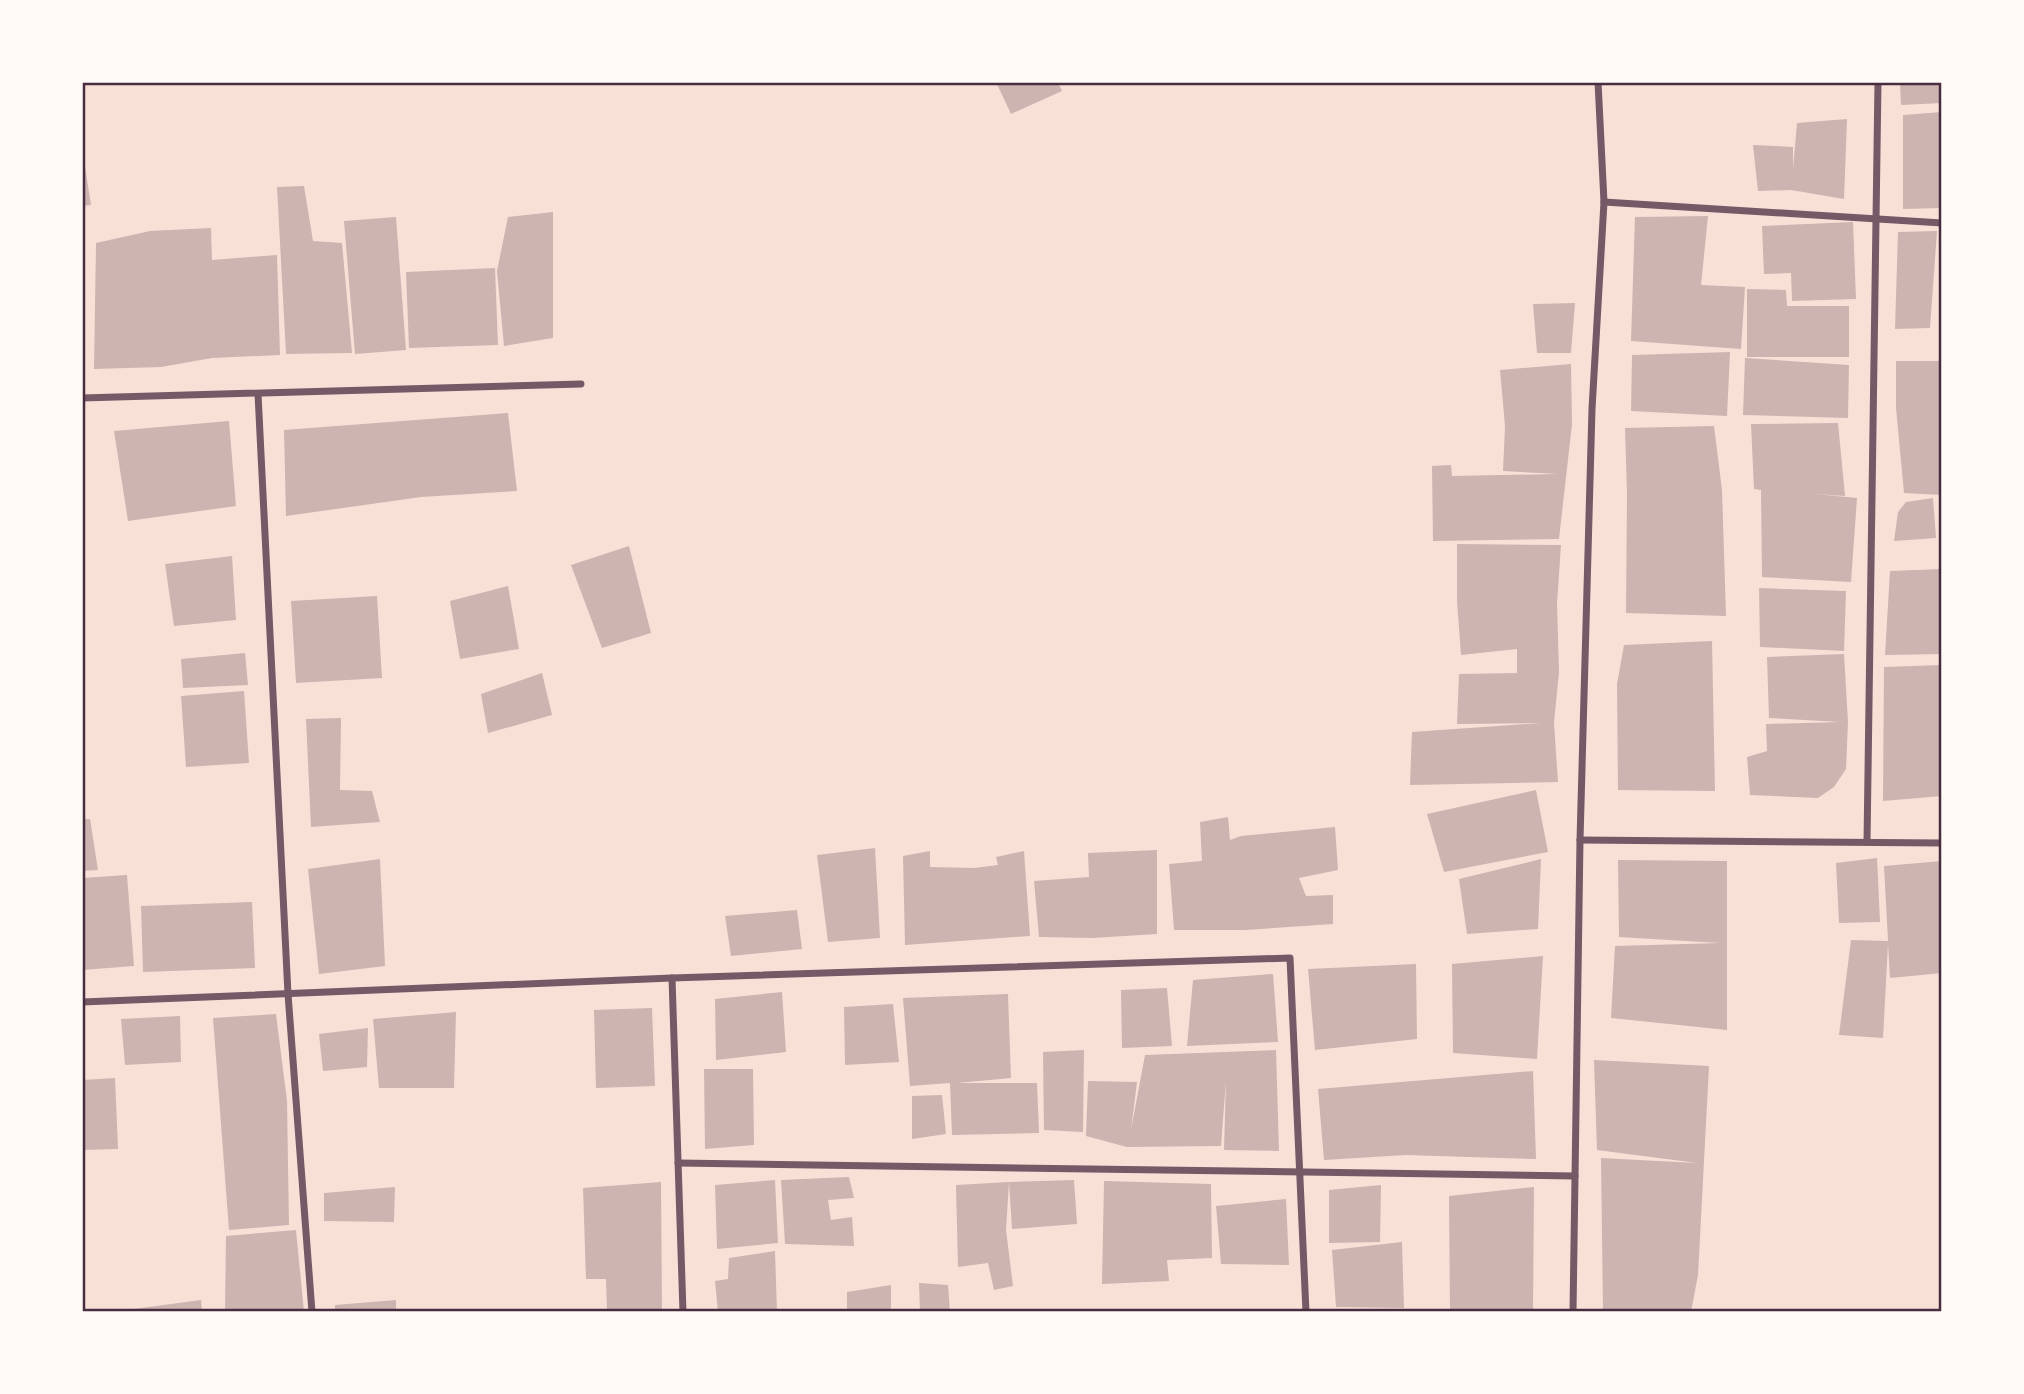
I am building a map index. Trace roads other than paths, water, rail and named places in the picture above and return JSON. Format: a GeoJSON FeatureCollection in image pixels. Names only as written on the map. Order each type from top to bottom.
{"type":"FeatureCollection","features":[{"type":"Feature","properties":{"kind":"street"},"geometry":{"type":"LineString","coordinates":[[1573,1312],[1580,840],[1592,409],[1604,202],[1598,82]]}},
{"type":"Feature","properties":{"kind":"street"},"geometry":{"type":"LineString","coordinates":[[1867,842],[1878,82]]}},
{"type":"Feature","properties":{"kind":"street"},"geometry":{"type":"LineString","coordinates":[[1604,202],[1942,223]]}},
{"type":"Feature","properties":{"kind":"street"},"geometry":{"type":"LineString","coordinates":[[82,397],[582,384]]}},
{"type":"Feature","properties":{"kind":"street"},"geometry":{"type":"LineString","coordinates":[[258,394],[288,994],[312,1312]]}},
{"type":"Feature","properties":{"kind":"street"},"geometry":{"type":"LineString","coordinates":[[1580,840],[1942,843]]}},
{"type":"Feature","properties":{"kind":"street"},"geometry":{"type":"LineString","coordinates":[[82,1002],[672,978],[1290,958],[1306,1312]]}},
{"type":"Feature","properties":{"kind":"street"},"geometry":{"type":"LineString","coordinates":[[672,978],[684,1312]]}},
{"type":"Feature","properties":{"kind":"street"},"geometry":{"type":"LineString","coordinates":[[678,1163],[1575,1176]]}}]}
